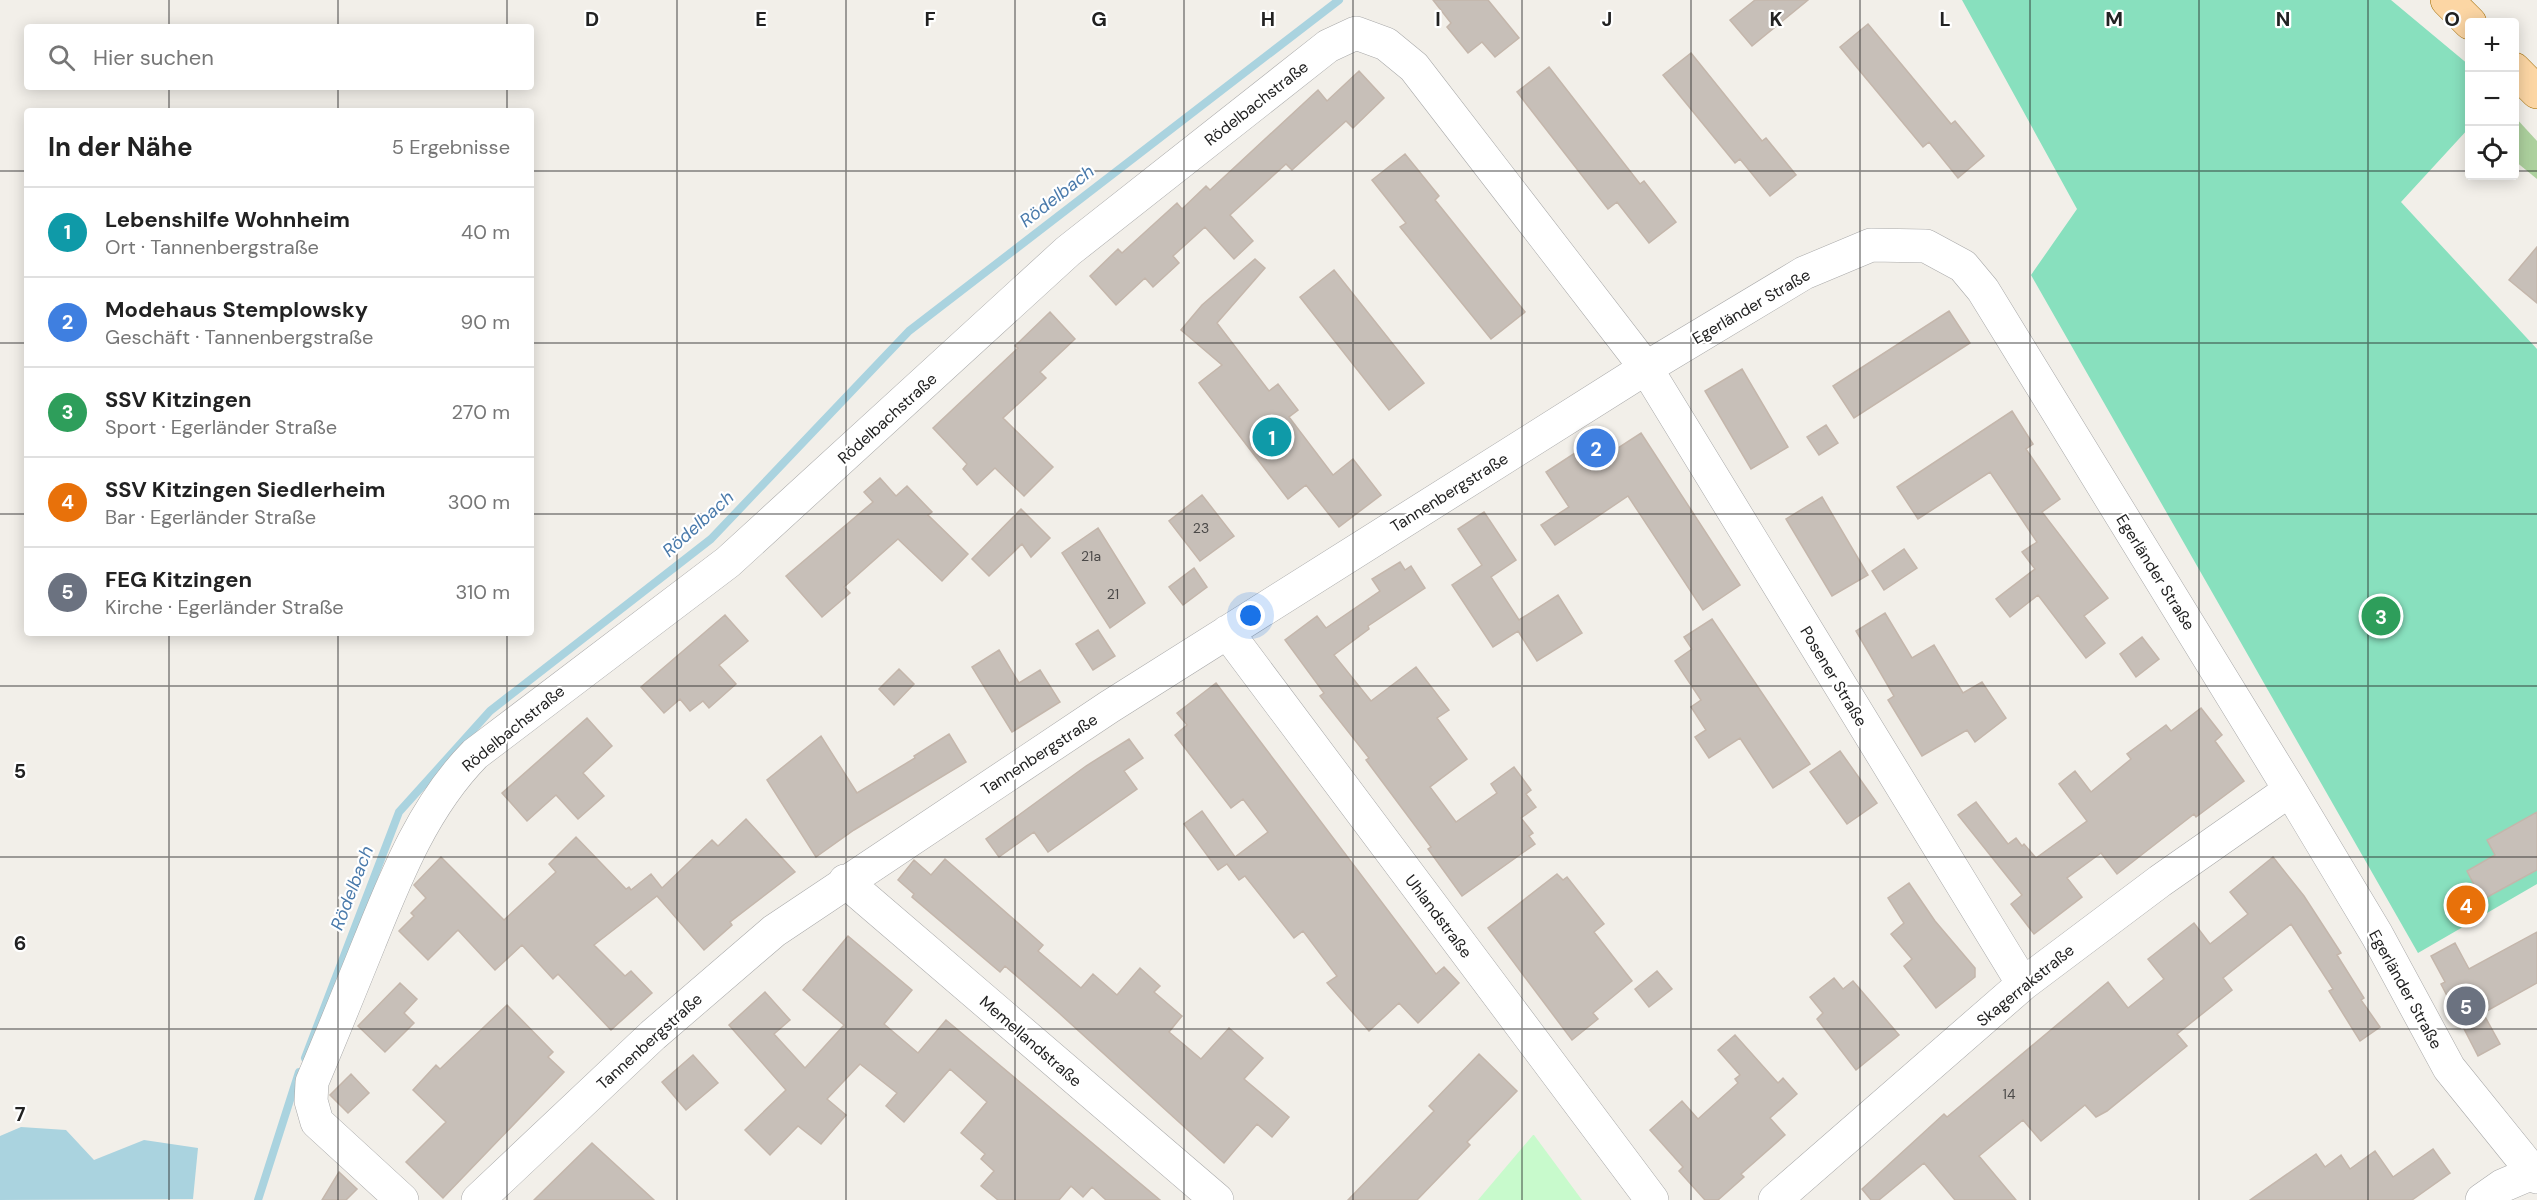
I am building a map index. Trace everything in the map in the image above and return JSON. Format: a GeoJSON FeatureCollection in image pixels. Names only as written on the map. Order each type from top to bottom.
{"type":"FeatureCollection","features":[{"type":"Feature","properties":{"kind":"main road"},"geometry":{"type":"LineString","coordinates":[[2447,0],[2465,19]]}},
{"type":"Feature","properties":{"kind":"main road"},"geometry":{"type":"LineString","coordinates":[[2517,72],[2537,92]]}},
{"type":"Feature","properties":{"kind":"street","name":"Rödelbachstraße"},"geometry":{"type":"LineString","coordinates":[[402,1200],[317,1122],[311,1101],[312,1082],[397,874],[436,799],[454,776],[475,754],[728,562],[1068,251],[1328,46],[1356,33],[1386,44],[1414,67],[1646,368]]}},
{"type":"Feature","properties":{"kind":"street","name":"Egerländer Straße"},"geometry":{"type":"LineString","coordinates":[[1646,368],[1804,273],[1871,245],[1926,246],[1963,266],[1993,306],[2290,790],[2377,935],[2449,1068],[2536,1174]]}},
{"type":"Feature","properties":{"kind":"street","name":"Tannenbergstraße"},"geometry":{"type":"LineString","coordinates":[[478,1200],[652,1035],[774,931],[845,881],[1227,632],[1646,368]]}},
{"type":"Feature","properties":{"kind":"street","name":"Posener Straße"},"geometry":{"type":"LineString","coordinates":[[1646,368],[2023,984]]}},
{"type":"Feature","properties":{"kind":"street","name":"Uhlandstraße"},"geometry":{"type":"LineString","coordinates":[[1227,632],[1652,1200]]}},
{"type":"Feature","properties":{"kind":"street","name":"Skagerrakstraße"},"geometry":{"type":"LineString","coordinates":[[1776,1200],[2023,984],[2160,881],[2290,790]]}},
{"type":"Feature","properties":{"kind":"street","name":"Memellandstraße"},"geometry":{"type":"LineString","coordinates":[[845,881],[1217,1200]]}},
{"type":"Feature","properties":{"kind":"street"},"geometry":{"type":"LineString","coordinates":[[2482,1200],[2502,1186],[2536,1174]]}},
{"type":"Feature","properties":{"kind":"green space"},"geometry":{"type":"Polygon","coordinates":[[[1962,0],[2391,0],[2465,62],[2465,132],[2401,202],[2537,349],[2537,884],[2418,953],[2031,275],[2077,209],[1962,0]]]}},
{"type":"Feature","properties":{"kind":"green space"},"geometry":{"type":"Polygon","coordinates":[[[2519,121],[2537,141],[2537,179],[2519,164],[2519,121]]]}},
{"type":"Feature","properties":{"kind":"green space"},"geometry":{"type":"Polygon","coordinates":[[[1533,1135],[1582,1200],[1478,1200],[1533,1135]]]}},
{"type":"Feature","properties":{"kind":"water"},"geometry":{"type":"Polygon","coordinates":[[[21,1127],[66,1130],[94,1160],[144,1140],[198,1148],[193,1199],[0,1200],[0,1136],[21,1127]]]}},
{"type":"Feature","properties":{"kind":"building"},"geometry":{"type":"Polygon","coordinates":[[[1433,0],[1488,0],[1519,38],[1495,57],[1482,42],[1468,53],[1447,27],[1451,23],[1433,0]]]}},
{"type":"Feature","properties":{"kind":"building"},"geometry":{"type":"Polygon","coordinates":[[[1755,0],[1808,0],[1752,46],[1730,20],[1755,0]]]}},
{"type":"Feature","properties":{"kind":"building"},"geometry":{"type":"Polygon","coordinates":[[[1868,24],[1951,124],[1955,121],[1984,156],[1958,178],[1929,142],[1923,147],[1840,47],[1868,24]]]}},
{"type":"Feature","properties":{"kind":"building"},"geometry":{"type":"Polygon","coordinates":[[[1691,53],[1762,141],[1766,138],[1796,175],[1770,196],[1740,159],[1735,163],[1663,75],[1691,53]]]}},
{"type":"Feature","properties":{"kind":"building"},"geometry":{"type":"Polygon","coordinates":[[[1549,67],[1640,184],[1644,181],[1676,222],[1649,243],[1617,202],[1608,209],[1517,92],[1549,67]]]}},
{"type":"Feature","properties":{"kind":"building"},"geometry":{"type":"Polygon","coordinates":[[[1359,71],[1384,98],[1353,128],[1346,121],[1292,170],[1286,164],[1230,215],[1253,241],[1234,259],[1205,227],[1173,256],[1179,263],[1153,287],[1145,278],[1116,305],[1090,276],[1118,249],[1122,253],[1177,203],[1182,209],[1206,186],[1210,190],[1318,90],[1327,101],[1359,71]]]}},
{"type":"Feature","properties":{"kind":"building"},"geometry":{"type":"Polygon","coordinates":[[[1405,154],[1439,196],[1435,200],[1525,312],[1491,339],[1400,227],[1406,223],[1372,180],[1405,154]]]}},
{"type":"Feature","properties":{"kind":"building"},"geometry":{"type":"Polygon","coordinates":[[[2537,247],[2537,303],[2509,280],[2537,247]]]}},
{"type":"Feature","properties":{"kind":"building"},"geometry":{"type":"Polygon","coordinates":[[[1255,259],[1265,268],[1217,323],[1269,391],[1278,384],[1298,410],[1289,417],[1333,475],[1353,459],[1381,495],[1339,527],[1306,485],[1288,499],[1199,383],[1222,365],[1181,330],[1202,305],[1255,259]]]}},
{"type":"Feature","properties":{"kind":"building"},"geometry":{"type":"Polygon","coordinates":[[[1334,270],[1424,383],[1389,410],[1300,297],[1334,270]]]}},
{"type":"Feature","properties":{"kind":"building"},"geometry":{"type":"Polygon","coordinates":[[[1949,311],[1970,343],[1854,418],[1833,386],[1949,311]]]}},
{"type":"Feature","properties":{"kind":"building"},"geometry":{"type":"Polygon","coordinates":[[[1050,312],[1075,339],[1040,372],[1046,378],[1003,418],[1053,467],[1024,496],[995,468],[977,485],[963,469],[967,464],[933,428],[1018,348],[1015,346],[1050,312]]]}},
{"type":"Feature","properties":{"kind":"building"},"geometry":{"type":"Polygon","coordinates":[[[1742,369],[1788,447],[1751,469],[1705,391],[1742,369]]]}},
{"type":"Feature","properties":{"kind":"building"},"geometry":{"type":"Polygon","coordinates":[[[2012,411],[2033,444],[2026,449],[2060,499],[2042,512],[2108,598],[2084,616],[2105,643],[2086,658],[2038,595],[2010,617],[1996,599],[2035,569],[2022,552],[2037,542],[1990,472],[1918,519],[1897,487],[2012,411]]]}},
{"type":"Feature","properties":{"kind":"building"},"geometry":{"type":"Polygon","coordinates":[[[1826,425],[1838,443],[1819,455],[1807,437],[1826,425]]]}},
{"type":"Feature","properties":{"kind":"building"},"geometry":{"type":"Polygon","coordinates":[[[1641,433],[1740,585],[1703,610],[1628,496],[1555,545],[1541,525],[1569,507],[1546,472],[1581,449],[1592,465],[1641,433]]]}},
{"type":"Feature","properties":{"kind":"building"},"geometry":{"type":"Polygon","coordinates":[[[880,478],[896,496],[907,486],[932,512],[928,515],[968,554],[942,581],[898,539],[844,587],[850,593],[822,617],[786,576],[873,502],[864,492],[880,478]]]}},
{"type":"Feature","properties":{"kind":"building"},"geometry":{"type":"Polygon","coordinates":[[[1202,495],[1234,536],[1200,561],[1169,521],[1202,495]]]}},
{"type":"Feature","properties":{"kind":"building"},"geometry":{"type":"Polygon","coordinates":[[[1822,497],[1868,575],[1832,596],[1786,519],[1822,497]]]}},
{"type":"Feature","properties":{"kind":"building"},"geometry":{"type":"Polygon","coordinates":[[[1021,509],[1050,538],[1031,557],[1022,544],[989,576],[972,559],[1021,509]]]}},
{"type":"Feature","properties":{"kind":"building"},"geometry":{"type":"Polygon","coordinates":[[[1484,512],[1516,560],[1491,577],[1519,620],[1558,595],[1582,633],[1537,661],[1518,631],[1493,647],[1452,585],[1482,565],[1458,529],[1484,512]]]}},
{"type":"Feature","properties":{"kind":"building"},"geometry":{"type":"Polygon","coordinates":[[[1098,528],[1145,603],[1110,628],[1062,553],[1098,528]]]}},
{"type":"Feature","properties":{"kind":"building"},"geometry":{"type":"Polygon","coordinates":[[[1904,549],[1917,568],[1884,590],[1872,571],[1904,549]]]}},
{"type":"Feature","properties":{"kind":"building"},"geometry":{"type":"Polygon","coordinates":[[[1400,562],[1405,570],[1411,566],[1425,588],[1368,626],[1369,629],[1334,655],[1371,701],[1416,667],[1449,710],[1437,718],[1467,759],[1430,787],[1456,822],[1497,793],[1491,784],[1514,767],[1531,790],[1526,794],[1536,807],[1521,818],[1533,833],[1529,836],[1535,844],[1462,896],[1428,849],[1431,847],[1366,760],[1369,758],[1320,696],[1324,693],[1285,640],[1317,616],[1326,628],[1380,591],[1372,579],[1400,562]]]}},
{"type":"Feature","properties":{"kind":"building"},"geometry":{"type":"Polygon","coordinates":[[[1194,568],[1207,587],[1183,605],[1169,587],[1194,568]]]}},
{"type":"Feature","properties":{"kind":"building"},"geometry":{"type":"Polygon","coordinates":[[[1885,613],[1912,658],[1934,645],[1963,693],[1982,682],[2006,718],[1975,742],[1967,730],[1922,756],[1888,700],[1894,696],[1856,631],[1885,613]]]}},
{"type":"Feature","properties":{"kind":"building"},"geometry":{"type":"Polygon","coordinates":[[[725,615],[748,641],[719,665],[736,684],[709,708],[703,701],[690,711],[680,699],[664,713],[641,687],[725,615]]]}},
{"type":"Feature","properties":{"kind":"building"},"geometry":{"type":"Polygon","coordinates":[[[1712,619],[1810,764],[1773,788],[1740,738],[1709,758],[1695,737],[1706,730],[1691,707],[1701,700],[1675,661],[1692,649],[1684,637],[1712,619]]]}},
{"type":"Feature","properties":{"kind":"building"},"geometry":{"type":"Polygon","coordinates":[[[1098,630],[1115,656],[1093,670],[1076,644],[1098,630]]]}},
{"type":"Feature","properties":{"kind":"building"},"geometry":{"type":"Polygon","coordinates":[[[2142,637],[2159,659],[2136,677],[2120,654],[2142,637]]]}},
{"type":"Feature","properties":{"kind":"building"},"geometry":{"type":"Polygon","coordinates":[[[999,650],[1019,683],[1040,670],[1060,702],[1012,732],[972,667],[999,650]]]}},
{"type":"Feature","properties":{"kind":"building"},"geometry":{"type":"Polygon","coordinates":[[[899,669],[914,684],[894,705],[879,689],[899,669]]]}},
{"type":"Feature","properties":{"kind":"building"},"geometry":{"type":"Polygon","coordinates":[[[1216,683],[1436,974],[1444,967],[1459,983],[1418,1023],[1399,1003],[1369,1031],[1327,983],[1337,976],[1303,931],[1294,938],[1245,876],[1239,880],[1227,864],[1218,870],[1184,824],[1202,811],[1235,857],[1268,832],[1243,799],[1231,808],[1175,735],[1187,725],[1177,713],[1216,683]]]}},
{"type":"Feature","properties":{"kind":"building"},"geometry":{"type":"Polygon","coordinates":[[[2201,708],[2222,735],[2215,741],[2244,781],[2196,817],[2194,814],[2117,874],[2101,853],[2067,878],[2082,897],[2034,934],[2011,904],[2022,895],[1958,815],[1976,802],[2008,844],[2016,838],[2036,858],[2087,821],[2059,784],[2075,771],[2091,792],[2131,759],[2127,754],[2166,725],[2171,731],[2201,708]]]}},
{"type":"Feature","properties":{"kind":"building"},"geometry":{"type":"Polygon","coordinates":[[[587,718],[612,746],[583,773],[604,796],[578,819],[556,795],[527,821],[502,793],[587,718]]]}},
{"type":"Feature","properties":{"kind":"building"},"geometry":{"type":"Polygon","coordinates":[[[949,734],[966,762],[854,830],[816,857],[767,780],[821,736],[857,793],[915,758],[914,756],[949,734]]]}},
{"type":"Feature","properties":{"kind":"building"},"geometry":{"type":"Polygon","coordinates":[[[1129,739],[1143,758],[1124,771],[1137,789],[1048,852],[1034,832],[999,857],[986,839],[1086,766],[1129,739]]]}},
{"type":"Feature","properties":{"kind":"building"},"geometry":{"type":"Polygon","coordinates":[[[1840,751],[1877,803],[1847,824],[1810,772],[1840,751]]]}},
{"type":"Feature","properties":{"kind":"building"},"geometry":{"type":"Polygon","coordinates":[[[2537,812],[2537,870],[2482,900],[2467,871],[2495,855],[2487,840],[2537,812]]]}},
{"type":"Feature","properties":{"kind":"building"},"geometry":{"type":"Polygon","coordinates":[[[746,819],[795,872],[730,922],[732,925],[704,950],[657,896],[594,945],[625,976],[631,971],[652,993],[611,1030],[558,974],[553,979],[522,945],[495,970],[458,930],[428,960],[399,931],[414,916],[411,913],[426,898],[414,885],[441,857],[504,920],[556,872],[549,864],[576,837],[626,889],[629,887],[631,890],[651,874],[662,888],[712,840],[718,846],[746,819]]]}},
{"type":"Feature","properties":{"kind":"building"},"geometry":{"type":"Polygon","coordinates":[[[2273,857],[2304,896],[2341,953],[2337,955],[2364,998],[2361,1000],[2380,1027],[2360,1041],[2329,991],[2333,989],[2291,924],[2223,978],[2232,990],[2177,1034],[2187,1046],[2107,1111],[2096,1117],[2085,1105],[2041,1141],[2023,1120],[1979,1156],[2016,1200],[1955,1200],[1924,1163],[1879,1200],[1871,1200],[1862,1189],[1944,1114],[1947,1117],[2108,982],[2128,1008],[2164,979],[2148,959],[2194,923],[2210,944],[2248,914],[2230,892],[2273,857]]]}},
{"type":"Feature","properties":{"kind":"building"},"geometry":{"type":"Polygon","coordinates":[[[945,859],[1043,945],[1038,951],[1081,988],[1093,974],[1117,995],[1140,968],[1160,986],[1154,992],[1182,1016],[1169,1032],[1201,1059],[1229,1028],[1263,1058],[1244,1079],[1289,1117],[1272,1137],[1257,1124],[1224,1163],[1005,966],[1000,972],[912,897],[914,894],[898,880],[914,860],[931,875],[945,859]]]}},
{"type":"Feature","properties":{"kind":"building"},"geometry":{"type":"Polygon","coordinates":[[[1557,874],[1563,880],[1567,877],[1604,924],[1594,932],[1632,981],[1593,1013],[1598,1019],[1572,1040],[1488,928],[1557,874]]]}},
{"type":"Feature","properties":{"kind":"building"},"geometry":{"type":"Polygon","coordinates":[[[1909,883],[1935,921],[1975,968],[1975,977],[1936,1008],[1904,966],[1912,959],[1891,934],[1904,923],[1888,898],[1909,883]]]}},
{"type":"Feature","properties":{"kind":"building"},"geometry":{"type":"Polygon","coordinates":[[[2537,932],[2537,983],[2483,1013],[2500,1044],[2478,1056],[2441,984],[2445,982],[2431,956],[2455,943],[2469,969],[2537,932]]]}},
{"type":"Feature","properties":{"kind":"building"},"geometry":{"type":"Polygon","coordinates":[[[848,936],[912,990],[884,1024],[918,1053],[946,1020],[1160,1200],[1106,1200],[1092,1187],[1083,1197],[1071,1186],[1059,1200],[998,1200],[981,1186],[994,1171],[981,1159],[985,1154],[961,1133],[987,1102],[950,1069],[904,1122],[886,1106],[897,1093],[860,1064],[827,1099],[846,1115],[821,1144],[798,1126],[770,1155],[745,1130],[786,1090],[729,1025],[765,992],[790,1020],[774,1034],[805,1068],[844,1025],[803,990],[848,936]]]}},
{"type":"Feature","properties":{"kind":"building"},"geometry":{"type":"Polygon","coordinates":[[[1657,971],[1672,989],[1649,1007],[1635,989],[1657,971]]]}},
{"type":"Feature","properties":{"kind":"building"},"geometry":{"type":"Polygon","coordinates":[[[1834,978],[1843,989],[1853,981],[1899,1035],[1856,1070],[1817,1019],[1823,1013],[1810,997],[1834,978]]]}},
{"type":"Feature","properties":{"kind":"building"},"geometry":{"type":"Polygon","coordinates":[[[400,983],[417,999],[404,1013],[414,1023],[385,1052],[358,1026],[400,983]]]}},
{"type":"Feature","properties":{"kind":"building"},"geometry":{"type":"Polygon","coordinates":[[[507,1005],[553,1052],[548,1057],[564,1072],[443,1198],[406,1162],[446,1122],[413,1090],[436,1065],[440,1069],[507,1005]]]}},
{"type":"Feature","properties":{"kind":"building"},"geometry":{"type":"Polygon","coordinates":[[[1735,1035],[1778,1083],[1783,1078],[1797,1094],[1770,1118],[1785,1135],[1741,1174],[1744,1177],[1718,1200],[1705,1200],[1679,1171],[1683,1167],[1650,1130],[1682,1101],[1698,1119],[1738,1083],[1735,1079],[1740,1075],[1718,1050],[1735,1035]]]}},
{"type":"Feature","properties":{"kind":"building"},"geometry":{"type":"Polygon","coordinates":[[[1479,1054],[1517,1091],[1467,1142],[1470,1145],[1417,1200],[1348,1200],[1434,1111],[1429,1106],[1479,1054]]]}},
{"type":"Feature","properties":{"kind":"building"},"geometry":{"type":"Polygon","coordinates":[[[693,1055],[718,1083],[686,1110],[662,1082],[693,1055]]]}},
{"type":"Feature","properties":{"kind":"building"},"geometry":{"type":"Polygon","coordinates":[[[351,1074],[369,1093],[348,1113],[330,1095],[351,1074]]]}},
{"type":"Feature","properties":{"kind":"building"},"geometry":{"type":"Polygon","coordinates":[[[592,1143],[654,1200],[534,1200],[592,1143]]]}},
{"type":"Feature","properties":{"kind":"building"},"geometry":{"type":"Polygon","coordinates":[[[2433,1149],[2450,1173],[2412,1200],[2250,1200],[2316,1154],[2325,1167],[2341,1155],[2350,1169],[2375,1151],[2393,1177],[2433,1149]]]}},
{"type":"Feature","properties":{"kind":"building"},"geometry":{"type":"Polygon","coordinates":[[[339,1172],[357,1189],[346,1200],[322,1200],[339,1172]]]}},
{"type":"Feature","properties":{"kind":"waterway","name":"Rödelbach"},"geometry":{"type":"LineString","coordinates":[[305,1058],[399,812],[490,711],[711,539],[909,331],[1339,0]]}},
{"type":"Feature","properties":{"kind":"waterway","name":"Rödelbach"},"geometry":{"type":"LineString","coordinates":[[258,1200],[299,1072]]}},
{"type":"Feature","properties":{"kind":"place","name":"Lebenshilfe Wohnheim"},"geometry":{"type":"Point","coordinates":[1272,437]}},
{"type":"Feature","properties":{"kind":"place","name":"Modehaus Stemplowsky"},"geometry":{"type":"Point","coordinates":[1596,448]}},
{"type":"Feature","properties":{"kind":"place","name":"SSV Kitzingen"},"geometry":{"type":"Point","coordinates":[2381,616]}},
{"type":"Feature","properties":{"kind":"place","name":"SSV Kitzingen Siedlerheim"},"geometry":{"type":"Point","coordinates":[2466,905]}},
{"type":"Feature","properties":{"kind":"place","name":"FEG Kitzingen"},"geometry":{"type":"Point","coordinates":[2466,1006]}}]}
